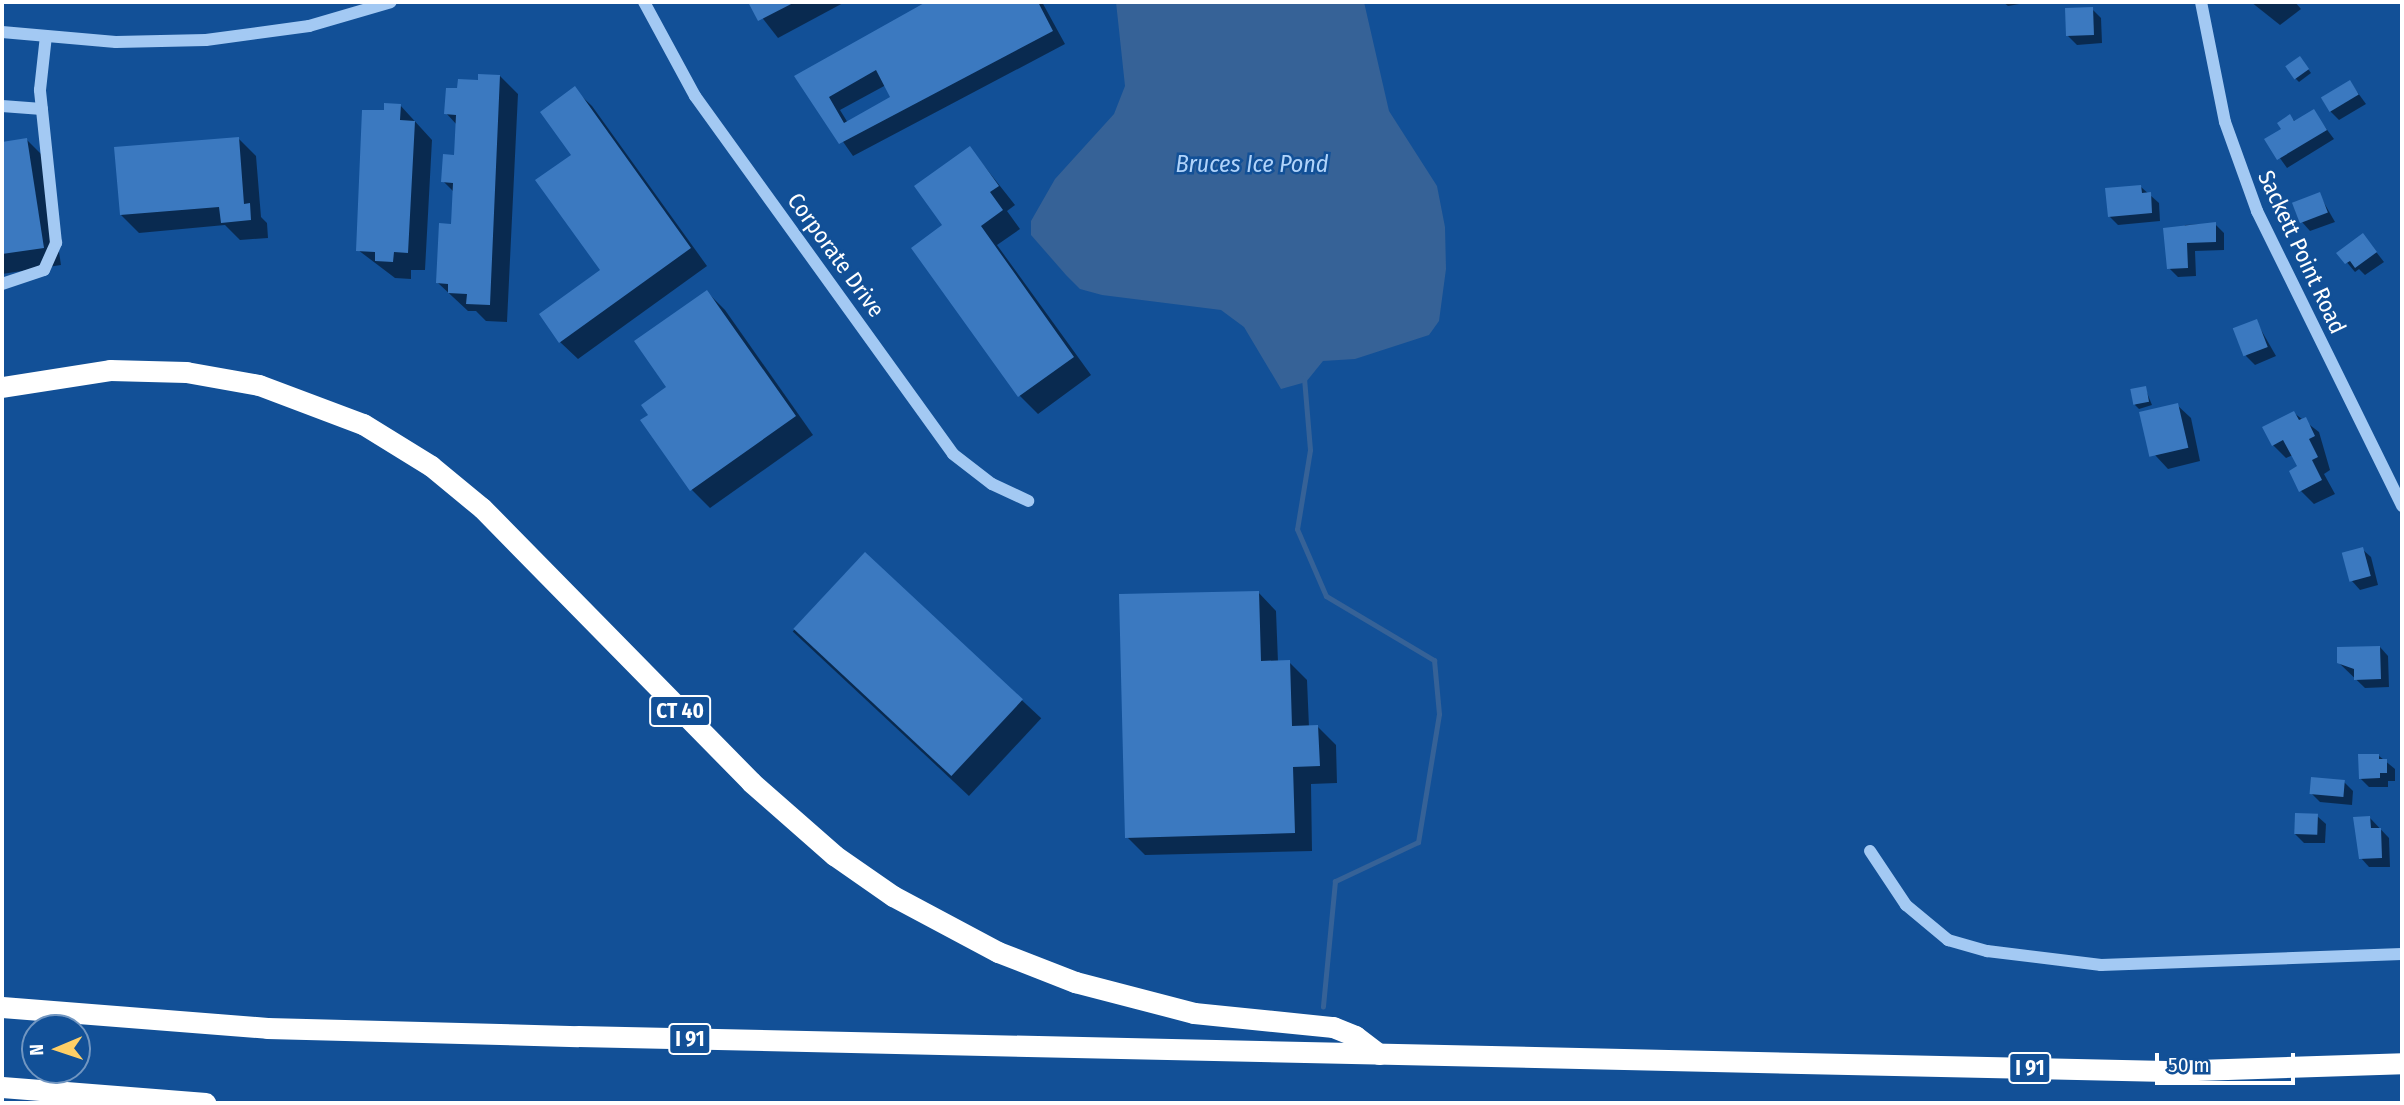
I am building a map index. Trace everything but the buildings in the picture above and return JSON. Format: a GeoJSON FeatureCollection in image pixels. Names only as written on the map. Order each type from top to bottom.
{"type":"FeatureCollection","features":[{"type":"Feature","properties":{"kind":"highway","name":"CT 40"},"geometry":{"type":"LineString","coordinates":[[2,387],[87,372],[186,372],[285,393],[363,424],[420,458],[482,508],[751,782],[825,849],[893,896],[967,937],[1074,982],[1222,1018],[1333,1027],[1355,1036],[1379,1054]]}},
{"type":"Feature","properties":{"kind":"highway","name":"I 91"},"geometry":{"type":"LineString","coordinates":[[2,1007],[303,1029],[2167,1071],[2401,1063]]}},
{"type":"Feature","properties":{"kind":"highway"},"geometry":{"type":"LineString","coordinates":[[2,1087],[205,1103]]}},
{"type":"Feature","properties":{"kind":"street"},"geometry":{"type":"LineString","coordinates":[[2,32],[146,43],[242,37],[309,26],[391,2]]}},
{"type":"Feature","properties":{"kind":"street","name":"Corporate Drive"},"geometry":{"type":"LineString","coordinates":[[644,2],[695,96],[953,454],[992,484],[1028,501]]}},
{"type":"Feature","properties":{"kind":"street","name":"Sackett Point Road"},"geometry":{"type":"LineString","coordinates":[[2201,2],[2225,122],[2257,211],[2402,506]]}},
{"type":"Feature","properties":{"kind":"street"},"geometry":{"type":"LineString","coordinates":[[2,284],[44,270],[56,243],[42,109],[46,36]]}},
{"type":"Feature","properties":{"kind":"street"},"geometry":{"type":"LineString","coordinates":[[2,106],[42,109]]}},
{"type":"Feature","properties":{"kind":"street"},"geometry":{"type":"LineString","coordinates":[[1870,851],[1906,905],[1948,940],[1987,951],[2101,965],[2402,954]]}},
{"type":"Feature","properties":{"kind":"water","name":"Bruces Ice Pond"},"geometry":{"type":"Polygon","coordinates":[[[1116,2],[1364,2],[1389,111],[1437,186],[1445,227],[1446,269],[1439,321],[1429,335],[1355,359],[1323,361],[1306,382],[1281,389],[1244,327],[1221,310],[1102,295],[1080,289],[1066,275],[1031,235],[1031,221],[1055,179],[1114,114],[1125,86],[1116,2]]]}},
{"type":"Feature","properties":{"kind":"waterway"},"geometry":{"type":"LineString","coordinates":[[1304,378],[1310,450],[1297,529],[1326,596],[1434,660],[1439,714],[1418,842],[1335,881],[1323,1006]]}}]}
